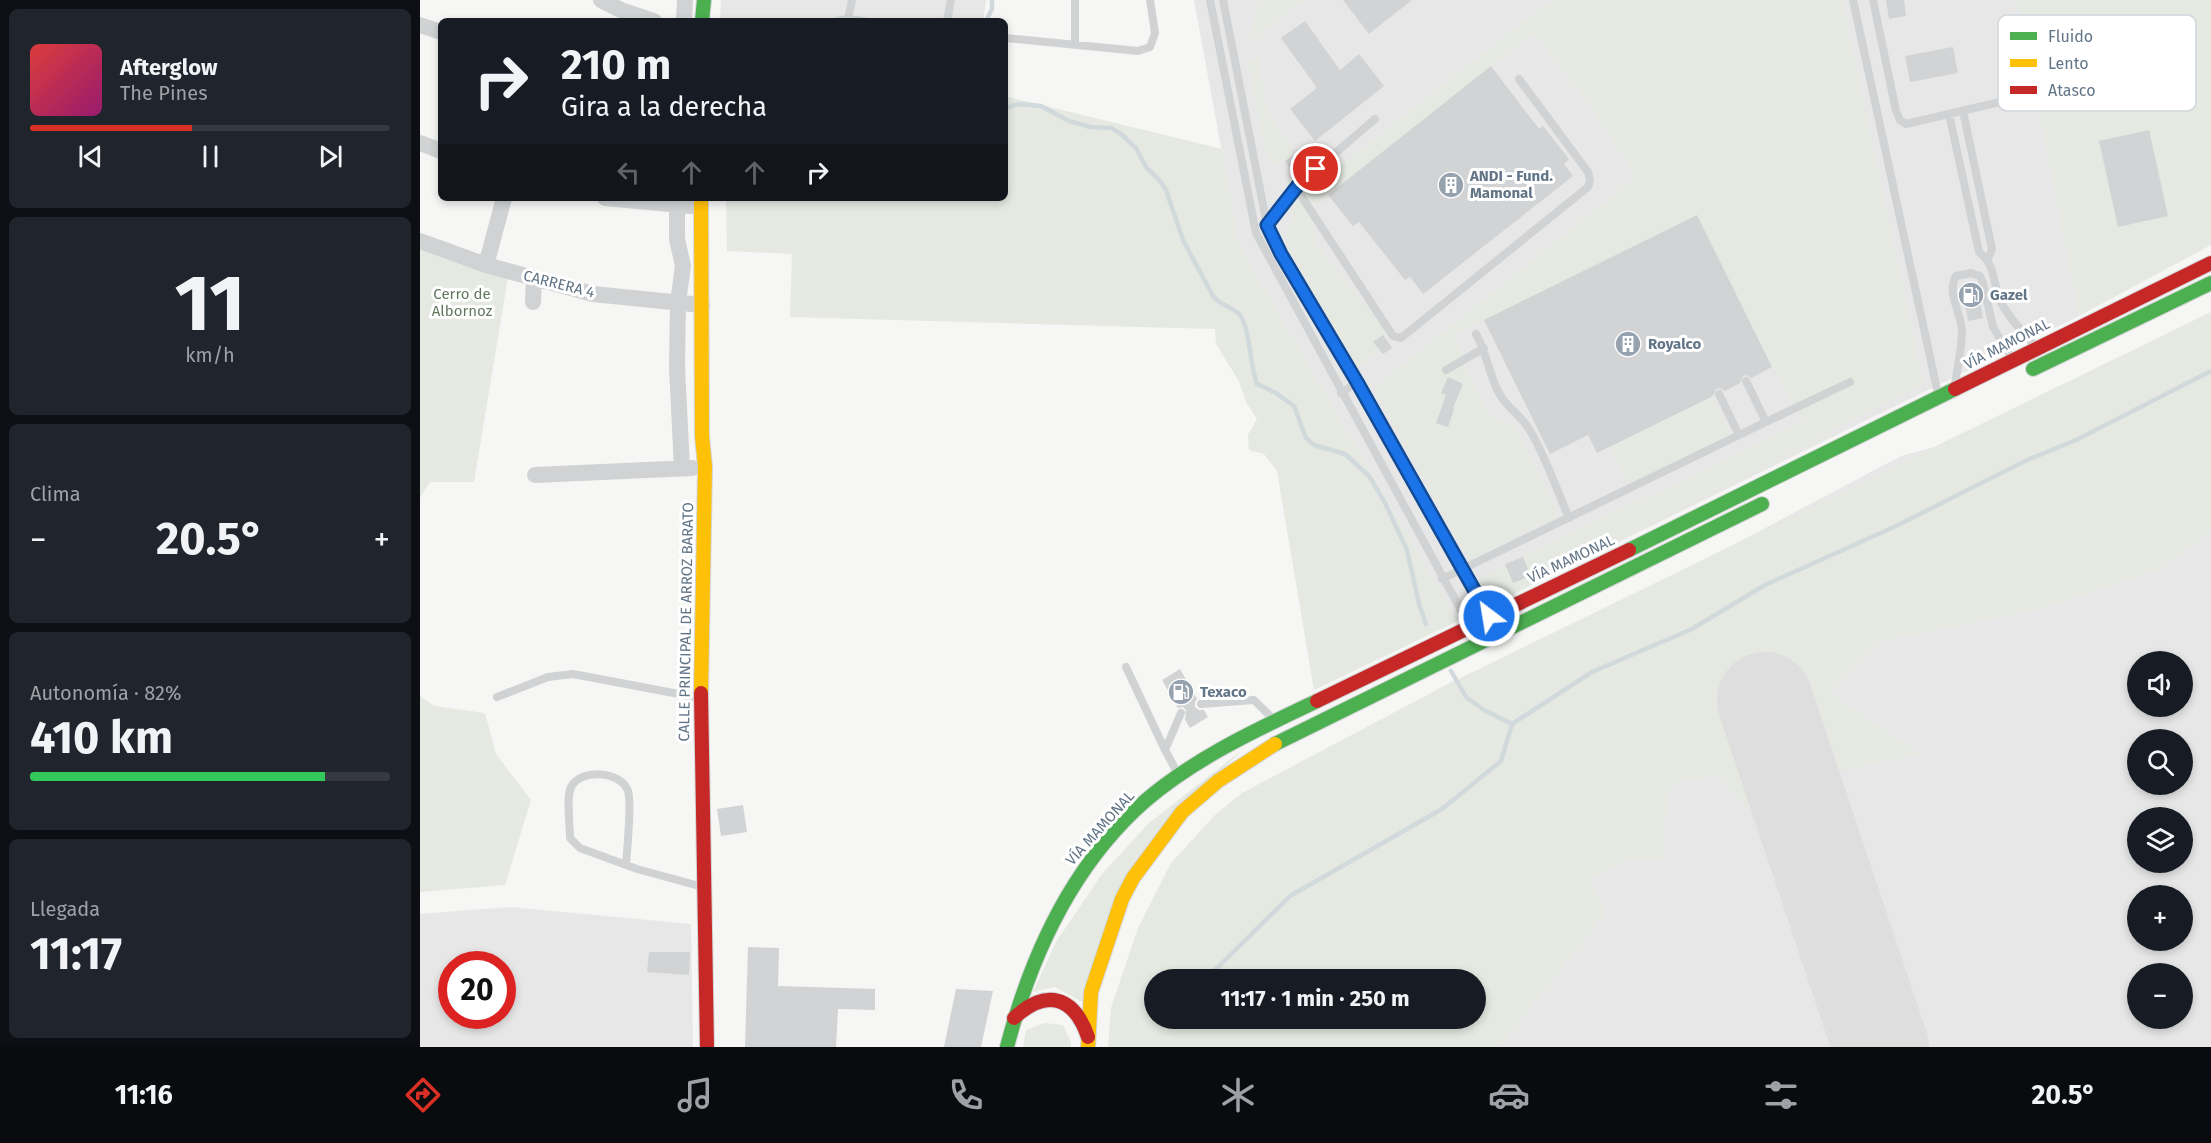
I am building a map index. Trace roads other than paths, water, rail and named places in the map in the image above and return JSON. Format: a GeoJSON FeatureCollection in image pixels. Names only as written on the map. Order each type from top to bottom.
{"type":"FeatureCollection","features":[{"type":"Feature","properties":{"kind":"main road"},"geometry":{"type":"LineString","coordinates":[[702,18],[704,0]]}},
{"type":"Feature","properties":{"kind":"main road","name":"CALLE PRINCIPAL DE ARROZ BARATO"},"geometry":{"type":"LineString","coordinates":[[701,202],[702,436],[705,467],[701,698],[707,1047]]}},
{"type":"Feature","properties":{"kind":"main road","name":"VÍA MAMONAL"},"geometry":{"type":"LineString","coordinates":[[1007,1047],[1014,1018],[1036,954],[1077,878],[1123,824],[1150,797],[1179,777],[1275,721],[1684,523],[2211,262]]}},
{"type":"Feature","properties":{"kind":"main road"},"geometry":{"type":"LineString","coordinates":[[2021,375],[2211,283]]}},
{"type":"Feature","properties":{"kind":"main road"},"geometry":{"type":"LineString","coordinates":[[1088,1043],[1091,992],[1122,899],[1133,878],[1182,812],[1218,782],[1254,756],[1288,737],[1772,499]]}},
{"type":"Feature","properties":{"kind":"main road"},"geometry":{"type":"LineString","coordinates":[[1014,1018],[1033,1002],[1046,999],[1059,1000],[1080,1015],[1086,1026],[1088,1043]]}},
{"type":"Feature","properties":{"kind":"street"},"geometry":{"type":"LineString","coordinates":[[601,0],[645,18]]}},
{"type":"Feature","properties":{"kind":"street"},"geometry":{"type":"LineString","coordinates":[[684,18],[685,0]]}},
{"type":"Feature","properties":{"kind":"street"},"geometry":{"type":"LineString","coordinates":[[420,25],[438,32]]}},
{"type":"Feature","properties":{"kind":"street"},"geometry":{"type":"LineString","coordinates":[[420,143],[438,150]]}},
{"type":"Feature","properties":{"kind":"street"},"geometry":{"type":"LineString","coordinates":[[486,265],[503,201]]}},
{"type":"Feature","properties":{"kind":"street"},"geometry":{"type":"LineString","coordinates":[[681,468],[677,367],[678,302],[683,266],[677,239],[676,214],[681,201],[701,202]]}},
{"type":"Feature","properties":{"kind":"street","name":"CARRERA 4"},"geometry":{"type":"LineString","coordinates":[[420,241],[486,265],[593,294],[702,305]]}},
{"type":"Feature","properties":{"kind":"street"},"geometry":{"type":"LineString","coordinates":[[533,302],[534,278]]}},
{"type":"Feature","properties":{"kind":"street"},"geometry":{"type":"LineString","coordinates":[[534,475],[705,467]]}},
{"type":"Feature","properties":{"kind":"lane"},"geometry":{"type":"LineString","coordinates":[[848,18],[852,0]]}},
{"type":"Feature","properties":{"kind":"lane"},"geometry":{"type":"LineString","coordinates":[[948,18],[951,0]]}},
{"type":"Feature","properties":{"kind":"lane"},"geometry":{"type":"LineString","coordinates":[[1075,0],[1076,45]]}},
{"type":"Feature","properties":{"kind":"lane"},"geometry":{"type":"LineString","coordinates":[[1008,38],[1138,51],[1150,47],[1155,33],[1150,0]]}},
{"type":"Feature","properties":{"kind":"lane"},"geometry":{"type":"LineString","coordinates":[[1210,0],[1256,233],[1469,626]]}},
{"type":"Feature","properties":{"kind":"lane"},"geometry":{"type":"LineString","coordinates":[[1223,0],[1267,225],[1281,254],[1357,382],[1489,616]]}},
{"type":"Feature","properties":{"kind":"lane"},"geometry":{"type":"LineString","coordinates":[[1853,0],[1938,397]]}},
{"type":"Feature","properties":{"kind":"lane"},"geometry":{"type":"LineString","coordinates":[[1873,0],[1896,111],[1900,120],[1906,124],[1998,102]]}},
{"type":"Feature","properties":{"kind":"lane"},"geometry":{"type":"LineString","coordinates":[[1296,188],[1393,336],[1401,338],[1588,187],[1590,181],[1588,172],[1520,79]]}},
{"type":"Feature","properties":{"kind":"lane"},"geometry":{"type":"LineString","coordinates":[[1227,90],[1240,88]]}},
{"type":"Feature","properties":{"kind":"lane"},"geometry":{"type":"LineString","coordinates":[[1963,111],[1992,249],[1988,260]]}},
{"type":"Feature","properties":{"kind":"lane"},"geometry":{"type":"LineString","coordinates":[[1949,114],[1979,252],[1988,260],[2000,302],[2037,348]]}},
{"type":"Feature","properties":{"kind":"lane"},"geometry":{"type":"LineString","coordinates":[[1256,233],[1267,225],[1296,188],[1375,119]]}},
{"type":"Feature","properties":{"kind":"lane"},"geometry":{"type":"LineString","coordinates":[[1954,389],[1962,332],[1961,307],[1953,289],[1956,276],[1971,273],[1980,276],[1983,283],[1984,303],[1993,327],[2013,360]]}},
{"type":"Feature","properties":{"kind":"lane"},"geometry":{"type":"LineString","coordinates":[[1476,334],[1484,348],[1494,382],[1503,399],[1530,431],[1569,518]]}},
{"type":"Feature","properties":{"kind":"lane"},"geometry":{"type":"LineString","coordinates":[[1446,370],[1484,348]]}},
{"type":"Feature","properties":{"kind":"lane"},"geometry":{"type":"LineString","coordinates":[[1746,381],[1766,422]]}},
{"type":"Feature","properties":{"kind":"lane"},"geometry":{"type":"LineString","coordinates":[[1341,393],[1357,382]]}},
{"type":"Feature","properties":{"kind":"lane"},"geometry":{"type":"LineString","coordinates":[[1442,579],[1850,382]]}},
{"type":"Feature","properties":{"kind":"lane"},"geometry":{"type":"LineString","coordinates":[[1719,394],[1739,435]]}},
{"type":"Feature","properties":{"kind":"lane"},"geometry":{"type":"LineString","coordinates":[[1126,667],[1179,777]]}},
{"type":"Feature","properties":{"kind":"lane"},"geometry":{"type":"LineString","coordinates":[[497,697],[548,677],[573,674],[701,698]]}},
{"type":"Feature","properties":{"kind":"lane"},"geometry":{"type":"LineString","coordinates":[[1201,704],[1254,700],[1275,721]]}},
{"type":"Feature","properties":{"kind":"lane"},"geometry":{"type":"LineString","coordinates":[[1165,750],[1181,713]]}},
{"type":"Feature","properties":{"kind":"lane"},"geometry":{"type":"LineString","coordinates":[[626,865],[629,793],[617,777],[581,776],[569,790],[570,838],[580,848],[626,865],[704,887]]}},
{"type":"Feature","properties":{"kind":"waterway"},"geometry":{"type":"LineString","coordinates":[[988,18],[992,9],[992,0]]}},
{"type":"Feature","properties":{"kind":"waterway"},"geometry":{"type":"LineString","coordinates":[[1008,107],[1020,104],[1041,106],[1069,121],[1090,127],[1111,128],[1136,148],[1146,167],[1166,190],[1183,240],[1213,296],[1240,315],[1248,338],[1257,384],[1276,393],[1294,406],[1306,438],[1314,445],[1345,454],[1369,476],[1385,503],[1407,550],[1419,604],[1426,624]]}},
{"type":"Feature","properties":{"kind":"waterway"},"geometry":{"type":"LineString","coordinates":[[1216,969],[1290,896],[1442,809],[1501,761],[1512,724],[1592,672],[1692,629],[1765,585],[1894,527],[2025,461],[2076,440],[2211,371]]}},
{"type":"Feature","properties":{"kind":"waterway"},"geometry":{"type":"LineString","coordinates":[[1451,671],[1466,697],[1484,710],[1512,724]]}},
{"type":"Feature","properties":{"kind":"place","name":"ANDI - Fund. Mamonal"},"geometry":{"type":"Point","coordinates":[1451,185]}},
{"type":"Feature","properties":{"kind":"place","name":"Gazel"},"geometry":{"type":"Point","coordinates":[1971,295]}},
{"type":"Feature","properties":{"kind":"place","name":"Royalco"},"geometry":{"type":"Point","coordinates":[1628,344]}},
{"type":"Feature","properties":{"kind":"place","name":"Texaco"},"geometry":{"type":"Point","coordinates":[1181,692]}},
{"type":"Feature","properties":{"kind":"park label","name":"Cerro de Albornoz"},"geometry":{"type":"Point","coordinates":[462,302]}}]}
